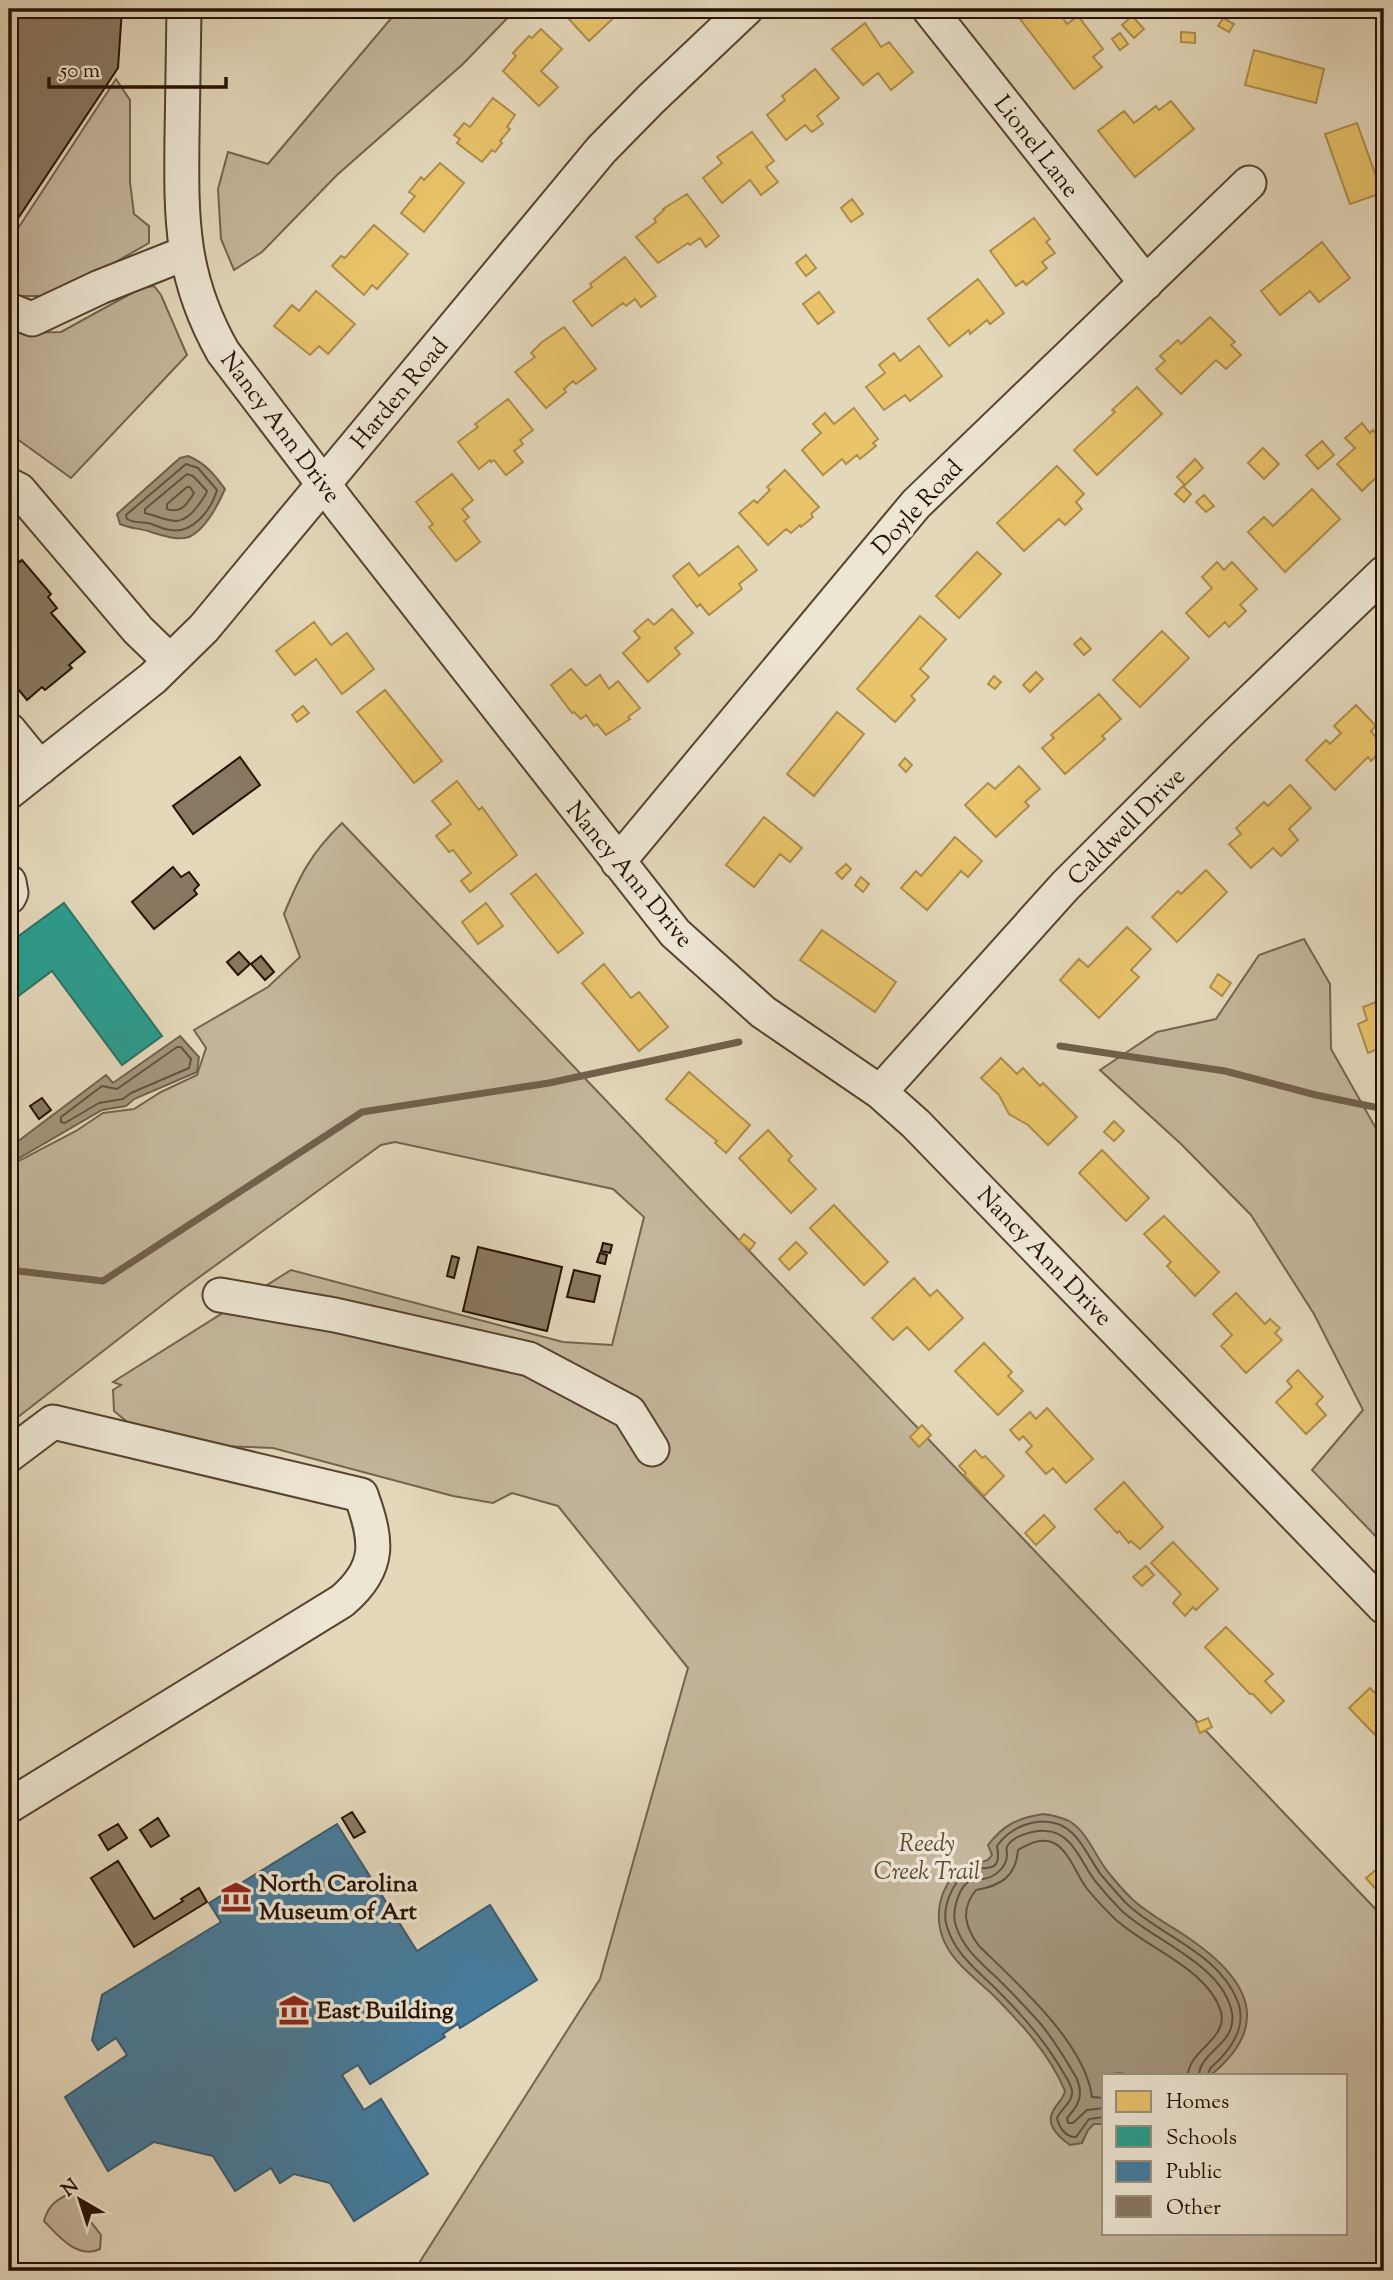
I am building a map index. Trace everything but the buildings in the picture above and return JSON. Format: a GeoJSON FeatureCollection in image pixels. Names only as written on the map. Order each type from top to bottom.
{"type":"FeatureCollection","features":[{"type":"Feature","properties":{"kind":"street","name":"Nancy Ann Drive"},"geometry":{"type":"LineString","coordinates":[[184,9],[181,214],[186,253],[198,301],[223,352],[323,484],[675,933],[763,1012],[880,1092],[936,1144],[1384,1607]]}},
{"type":"Feature","properties":{"kind":"street","name":"Harden Road"},"geometry":{"type":"LineString","coordinates":[[20,776],[153,678],[204,628],[601,150],[746,9]]}},
{"type":"Feature","properties":{"kind":"street","name":"Lionel Lane"},"geometry":{"type":"LineString","coordinates":[[929,9],[1146,283]]}},
{"type":"Feature","properties":{"kind":"street","name":"Doyle Road"},"geometry":{"type":"LineString","coordinates":[[618,862],[916,504],[1249,183]]}},
{"type":"Feature","properties":{"kind":"street"},"geometry":{"type":"LineString","coordinates":[[9,310],[33,318],[100,287],[186,253]]}},
{"type":"Feature","properties":{"kind":"street"},"geometry":{"type":"LineString","coordinates":[[9,485],[19,491],[138,630],[170,662]]}},
{"type":"Feature","properties":{"kind":"street","name":"Caldwell Drive"},"geometry":{"type":"LineString","coordinates":[[880,1092],[1065,886],[1384,573]]}},
{"type":"Feature","properties":{"kind":"street"},"geometry":{"type":"LineString","coordinates":[[9,730],[20,776]]}},
{"type":"Feature","properties":{"kind":"street"},"geometry":{"type":"LineString","coordinates":[[9,882],[9,897]]}},
{"type":"Feature","properties":{"kind":"street"},"geometry":{"type":"LineString","coordinates":[[220,1295],[335,1315],[529,1359],[629,1412],[652,1449]]}},
{"type":"Feature","properties":{"kind":"street"},"geometry":{"type":"LineString","coordinates":[[9,1455],[53,1422],[240,1466],[361,1495],[374,1542],[369,1571],[362,1582],[342,1601],[9,1806]]}},
{"type":"Feature","properties":{"kind":"green space"},"geometry":{"type":"Polygon","coordinates":[[[399,9],[516,9],[463,64],[337,175],[262,252],[234,270],[221,239],[218,189],[228,152],[268,164],[399,9]]]}},
{"type":"Feature","properties":{"kind":"green space"},"geometry":{"type":"Polygon","coordinates":[[[116,79],[130,100],[130,182],[134,214],[149,226],[149,243],[56,296],[21,296],[9,289],[9,242],[116,79]]]}},
{"type":"Feature","properties":{"kind":"green space"},"geometry":{"type":"Polygon","coordinates":[[[154,286],[161,295],[187,355],[71,478],[9,433],[9,331],[61,332],[141,288],[154,286]]]}},
{"type":"Feature","properties":{"kind":"green space","name":"Reedy Creek Trail"},"geometry":{"type":"Polygon","coordinates":[[[342,823],[1384,1918],[1384,2271],[414,2271],[600,1979],[688,1668],[558,1506],[512,1493],[493,1503],[453,1496],[273,1448],[219,1446],[136,1429],[114,1411],[113,1390],[121,1385],[113,1382],[291,1270],[563,1342],[612,1345],[644,1217],[613,1189],[395,1142],[381,1145],[183,1289],[9,1424],[9,1166],[76,1131],[103,1113],[134,1109],[161,1092],[197,1075],[206,1048],[194,1030],[268,987],[300,957],[284,914],[307,865],[342,823]]]}},
{"type":"Feature","properties":{"kind":"green space"},"geometry":{"type":"Polygon","coordinates":[[[1304,939],[1330,984],[1331,1049],[1378,1132],[1384,1134],[1384,1545],[1312,1470],[1363,1410],[1314,1314],[1251,1215],[1181,1144],[1100,1070],[1157,1032],[1216,1019],[1259,955],[1304,939]]]}},
{"type":"Feature","properties":{"kind":"green space"},"geometry":{"type":"Polygon","coordinates":[[[74,2192],[80,2208],[101,2235],[100,2249],[92,2252],[76,2249],[44,2221],[54,2203],[74,2192]]]}},
{"type":"Feature","properties":{"kind":"water"},"geometry":{"type":"Polygon","coordinates":[[[188,456],[209,470],[225,489],[201,528],[189,537],[180,538],[120,524],[117,514],[180,458],[188,456]]]}},
{"type":"Feature","properties":{"kind":"water"},"geometry":{"type":"Polygon","coordinates":[[[180,1036],[199,1057],[197,1072],[134,1099],[126,1106],[102,1110],[9,1164],[9,1148],[106,1075],[113,1083],[180,1036]]]}},
{"type":"Feature","properties":{"kind":"water"},"geometry":{"type":"Polygon","coordinates":[[[1043,1814],[1062,1818],[1075,1825],[1126,1893],[1146,1911],[1210,1954],[1238,1986],[1246,2003],[1247,2020],[1242,2038],[1230,2056],[1212,2074],[1102,2074],[1102,2124],[1094,2124],[1082,2143],[1070,2145],[1058,2135],[1051,2121],[1053,2111],[1065,2091],[1059,2077],[1033,2039],[1012,2015],[956,1960],[943,1940],[939,1924],[943,1892],[956,1872],[969,1863],[989,1858],[992,1855],[988,1845],[999,1832],[1026,1818],[1043,1814]]]}},
{"type":"Feature","properties":{"kind":"waterway"},"geometry":{"type":"LineString","coordinates":[[9,1272],[103,1281],[362,1112],[549,1083],[739,1042]]}},
{"type":"Feature","properties":{"kind":"waterway"},"geometry":{"type":"LineString","coordinates":[[1060,1046],[1225,1071],[1316,1095],[1384,1109]]}},
{"type":"Feature","properties":{"kind":"place","name":"North Carolina Museum of Art"},"geometry":{"type":"Point","coordinates":[236,1897]}},
{"type":"Feature","properties":{"kind":"place","name":"East Building"},"geometry":{"type":"Point","coordinates":[294,2010]}}]}
